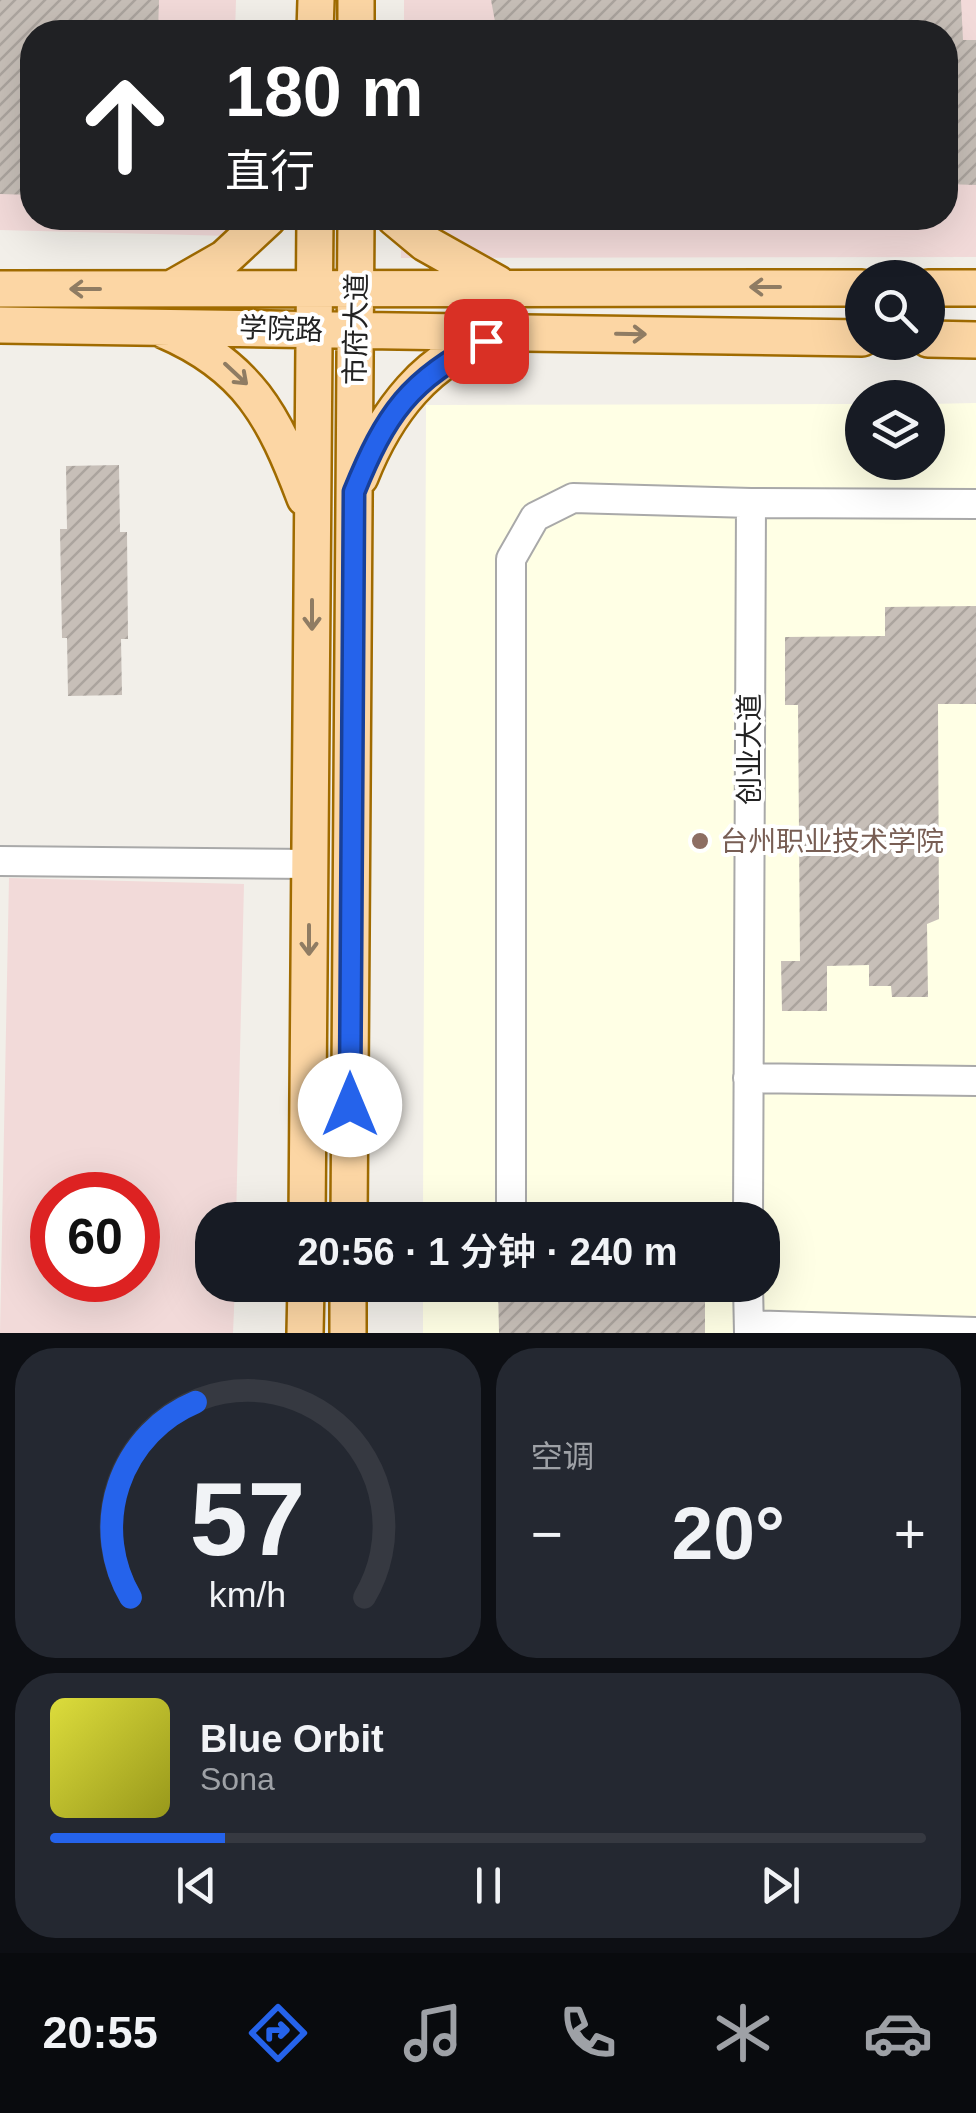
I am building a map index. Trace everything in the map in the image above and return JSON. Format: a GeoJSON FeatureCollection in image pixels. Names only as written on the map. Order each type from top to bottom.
{"type":"FeatureCollection","features":[{"type":"Feature","properties":{"kind":"main road"},"geometry":{"type":"LineString","coordinates":[[170,288],[224,258],[255,230]]}},
{"type":"Feature","properties":{"kind":"main road","name":"市府大道"},"geometry":{"type":"LineString","coordinates":[[307,1202],[315,230]]}},
{"type":"Feature","properties":{"kind":"main road","name":"市府大道"},"geometry":{"type":"LineString","coordinates":[[349,1202],[356,230]]}},
{"type":"Feature","properties":{"kind":"main road"},"geometry":{"type":"LineString","coordinates":[[411,230],[454,262],[504,286]]}},
{"type":"Feature","properties":{"kind":"main road","name":"学院路"},"geometry":{"type":"LineString","coordinates":[[0,289],[845,288]]}},
{"type":"Feature","properties":{"kind":"main road"},"geometry":{"type":"LineString","coordinates":[[945,288],[976,288]]}},
{"type":"Feature","properties":{"kind":"main road"},"geometry":{"type":"LineString","coordinates":[[152,325],[223,362],[252,389],[291,461],[313,517]]}},
{"type":"Feature","properties":{"kind":"main road","name":"学院路"},"geometry":{"type":"LineString","coordinates":[[0,326],[152,325],[845,338]]}},
{"type":"Feature","properties":{"kind":"main road"},"geometry":{"type":"LineString","coordinates":[[354,492],[387,418],[417,383],[486,341],[533,332]]}},
{"type":"Feature","properties":{"kind":"main road"},"geometry":{"type":"LineString","coordinates":[[945,339],[976,340]]}},
{"type":"Feature","properties":{"kind":"main road"},"geometry":{"type":"LineString","coordinates":[[306,1302],[306,1333]]}},
{"type":"Feature","properties":{"kind":"main road"},"geometry":{"type":"LineString","coordinates":[[348,1302],[348,1333]]}},
{"type":"Feature","properties":{"kind":"street"},"geometry":{"type":"LineString","coordinates":[[511,1202],[511,559],[535,518],[573,498],[750,504],[976,504]]}},
{"type":"Feature","properties":{"kind":"street","name":"创业大道"},"geometry":{"type":"LineString","coordinates":[[748,1202],[750,504]]}},
{"type":"Feature","properties":{"kind":"street"},"geometry":{"type":"LineString","coordinates":[[0,861],[310,864]]}},
{"type":"Feature","properties":{"kind":"street"},"geometry":{"type":"LineString","coordinates":[[748,1078],[976,1082]]}},
{"type":"Feature","properties":{"kind":"street"},"geometry":{"type":"LineString","coordinates":[[748,1302],[748,1329],[976,1332]]}},
{"type":"Feature","properties":{"kind":"shaded area"},"geometry":{"type":"Polygon","coordinates":[[[0,0],[236,0],[235,20],[20,20],[20,230],[231,230],[231,236],[0,230],[0,0]]]}},
{"type":"Feature","properties":{"kind":"shaded area"},"geometry":{"type":"Polygon","coordinates":[[[404,0],[976,0],[976,257],[401,258],[401,230],[958,230],[958,20],[404,20],[404,0]]]}},
{"type":"Feature","properties":{"kind":"shaded area","name":"台州职业技术学院"},"geometry":{"type":"Polygon","coordinates":[[[976,403],[976,1333],[423,1333],[423,1302],[780,1302],[780,1202],[423,1202],[426,405],[845,404],[845,480],[945,480],[945,404],[976,403]]]}},
{"type":"Feature","properties":{"kind":"shaded area"},"geometry":{"type":"Polygon","coordinates":[[[9,878],[244,884],[236,1202],[195,1202],[195,1302],[234,1302],[233,1333],[0,1333],[9,878]]]}},
{"type":"Feature","properties":{"kind":"building"},"geometry":{"type":"Polygon","coordinates":[[[0,0],[159,0],[158,20],[20,20],[20,195],[0,194],[0,0]]]}},
{"type":"Feature","properties":{"kind":"building"},"geometry":{"type":"Polygon","coordinates":[[[491,0],[961,0],[963,40],[976,40],[976,185],[958,184],[958,20],[495,20],[491,0]]]}},
{"type":"Feature","properties":{"kind":"building"},"geometry":{"type":"Polygon","coordinates":[[[119,465],[120,532],[127,532],[128,639],[121,639],[122,695],[68,696],[67,638],[62,638],[60,529],[67,529],[66,466],[119,465]]]}},
{"type":"Feature","properties":{"kind":"building"},"geometry":{"type":"Polygon","coordinates":[[[976,606],[976,704],[938,704],[939,919],[927,924],[928,997],[892,997],[891,986],[869,986],[869,965],[827,966],[827,1011],[782,1011],[781,961],[800,961],[798,705],[785,705],[785,637],[885,636],[885,607],[976,606]]]}},
{"type":"Feature","properties":{"kind":"building"},"geometry":{"type":"Polygon","coordinates":[[[498,1302],[705,1302],[705,1333],[499,1333],[498,1302]]]}},
{"type":"Feature","properties":{"kind":"place","name":"台州职业技术学院"},"geometry":{"type":"Point","coordinates":[700,841]}},
{"type":"Feature","properties":{"kind":"route"},"geometry":{"type":"LineString","coordinates":[[350,1105],[354,492],[387,418],[417,383],[486,341]]}}]}
